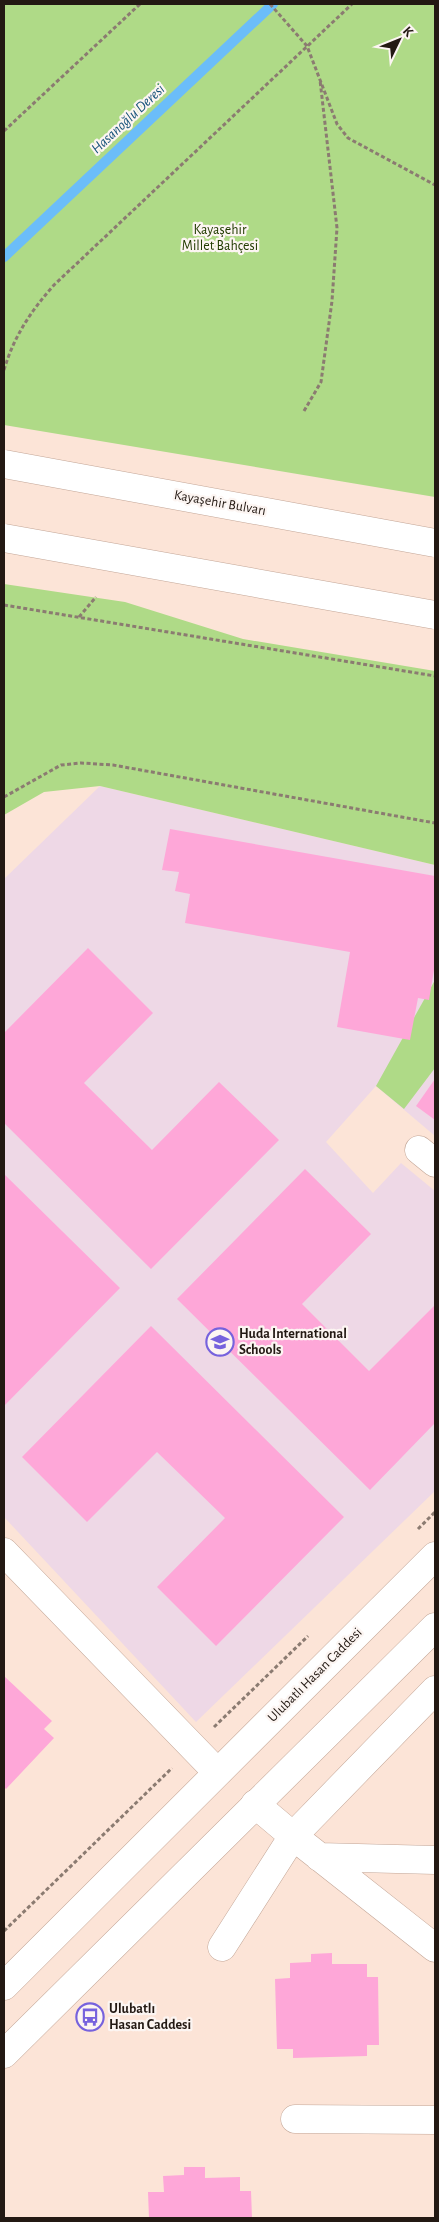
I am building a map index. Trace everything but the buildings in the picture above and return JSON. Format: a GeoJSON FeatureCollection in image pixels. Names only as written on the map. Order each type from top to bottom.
{"type":"FeatureCollection","features":[{"type":"Feature","properties":{"kind":"main road","name":"Kayaşehir Bulvarı"},"geometry":{"type":"LineString","coordinates":[[4,464],[435,543]]}},
{"type":"Feature","properties":{"kind":"main road"},"geometry":{"type":"LineString","coordinates":[[4,538],[435,615]]}},
{"type":"Feature","properties":{"kind":"main road"},"geometry":{"type":"LineString","coordinates":[[4,1552],[217,1772]]}},
{"type":"Feature","properties":{"kind":"main road","name":"Ulubatlı Hasan Caddesi"},"geometry":{"type":"LineString","coordinates":[[4,1986],[435,1556]]}},
{"type":"Feature","properties":{"kind":"main road"},"geometry":{"type":"LineString","coordinates":[[4,2054],[435,1627]]}},
{"type":"Feature","properties":{"kind":"main road"},"geometry":{"type":"LineString","coordinates":[[222,1947],[293,1836],[435,1690]]}},
{"type":"Feature","properties":{"kind":"main road"},"geometry":{"type":"LineString","coordinates":[[255,1804],[435,1948]]}},
{"type":"Feature","properties":{"kind":"main road"},"geometry":{"type":"LineString","coordinates":[[319,1857],[435,1860]]}},
{"type":"Feature","properties":{"kind":"main road"},"geometry":{"type":"LineString","coordinates":[[295,2120],[435,2120]]}},
{"type":"Feature","properties":{"kind":"path"},"geometry":{"type":"LineString","coordinates":[[4,131],[140,4]]}},
{"type":"Feature","properties":{"kind":"path"},"geometry":{"type":"LineString","coordinates":[[270,4],[308,46],[337,124],[348,138],[435,185]]}},
{"type":"Feature","properties":{"kind":"path"},"geometry":{"type":"LineString","coordinates":[[4,370],[10,349],[20,329],[35,306],[54,285],[352,4]]}},
{"type":"Feature","properties":{"kind":"path"},"geometry":{"type":"LineString","coordinates":[[304,411],[321,382],[332,301],[337,228],[320,80]]}},
{"type":"Feature","properties":{"kind":"path"},"geometry":{"type":"LineString","coordinates":[[79,617],[96,596]]}},
{"type":"Feature","properties":{"kind":"path"},"geometry":{"type":"LineString","coordinates":[[4,605],[435,676]]}},
{"type":"Feature","properties":{"kind":"path"},"geometry":{"type":"LineString","coordinates":[[4,797],[61,765],[81,763],[123,767],[435,823]]}},
{"type":"Feature","properties":{"kind":"path"},"geometry":{"type":"LineString","coordinates":[[416,1531],[435,1512]]}},
{"type":"Feature","properties":{"kind":"path"},"geometry":{"type":"LineString","coordinates":[[4,1931],[310,1635]]}},
{"type":"Feature","properties":{"kind":"shaded area","name":"Huda International Schools"},"geometry":{"type":"Polygon","coordinates":[[[100,786],[435,865],[435,1136],[376,1086],[326,1142],[373,1193],[401,1163],[435,1191],[435,1491],[196,1722],[4,1517],[4,879],[100,786]]]}},
{"type":"Feature","properties":{"kind":"green space","name":"Kayaşehir Millet Bahçesi"},"geometry":{"type":"Polygon","coordinates":[[[4,4],[435,4],[435,497],[4,425],[4,4]]]}},
{"type":"Feature","properties":{"kind":"green space"},"geometry":{"type":"Polygon","coordinates":[[[4,584],[125,602],[243,639],[435,671],[435,865],[100,786],[44,792],[4,815],[4,584]]]}},
{"type":"Feature","properties":{"kind":"green space"},"geometry":{"type":"Polygon","coordinates":[[[435,980],[435,1068],[404,1109],[376,1086],[435,980]]]}},
{"type":"Feature","properties":{"kind":"waterway","name":"Hasanoğlu Deresi"},"geometry":{"type":"LineString","coordinates":[[4,257],[273,4]]}},
{"type":"Feature","properties":{"kind":"place","name":"Huda International Schools"},"geometry":{"type":"Point","coordinates":[220,1342]}},
{"type":"Feature","properties":{"kind":"place","name":"Ulubatlı Hasan Caddesi"},"geometry":{"type":"Point","coordinates":[90,2017]}}]}
